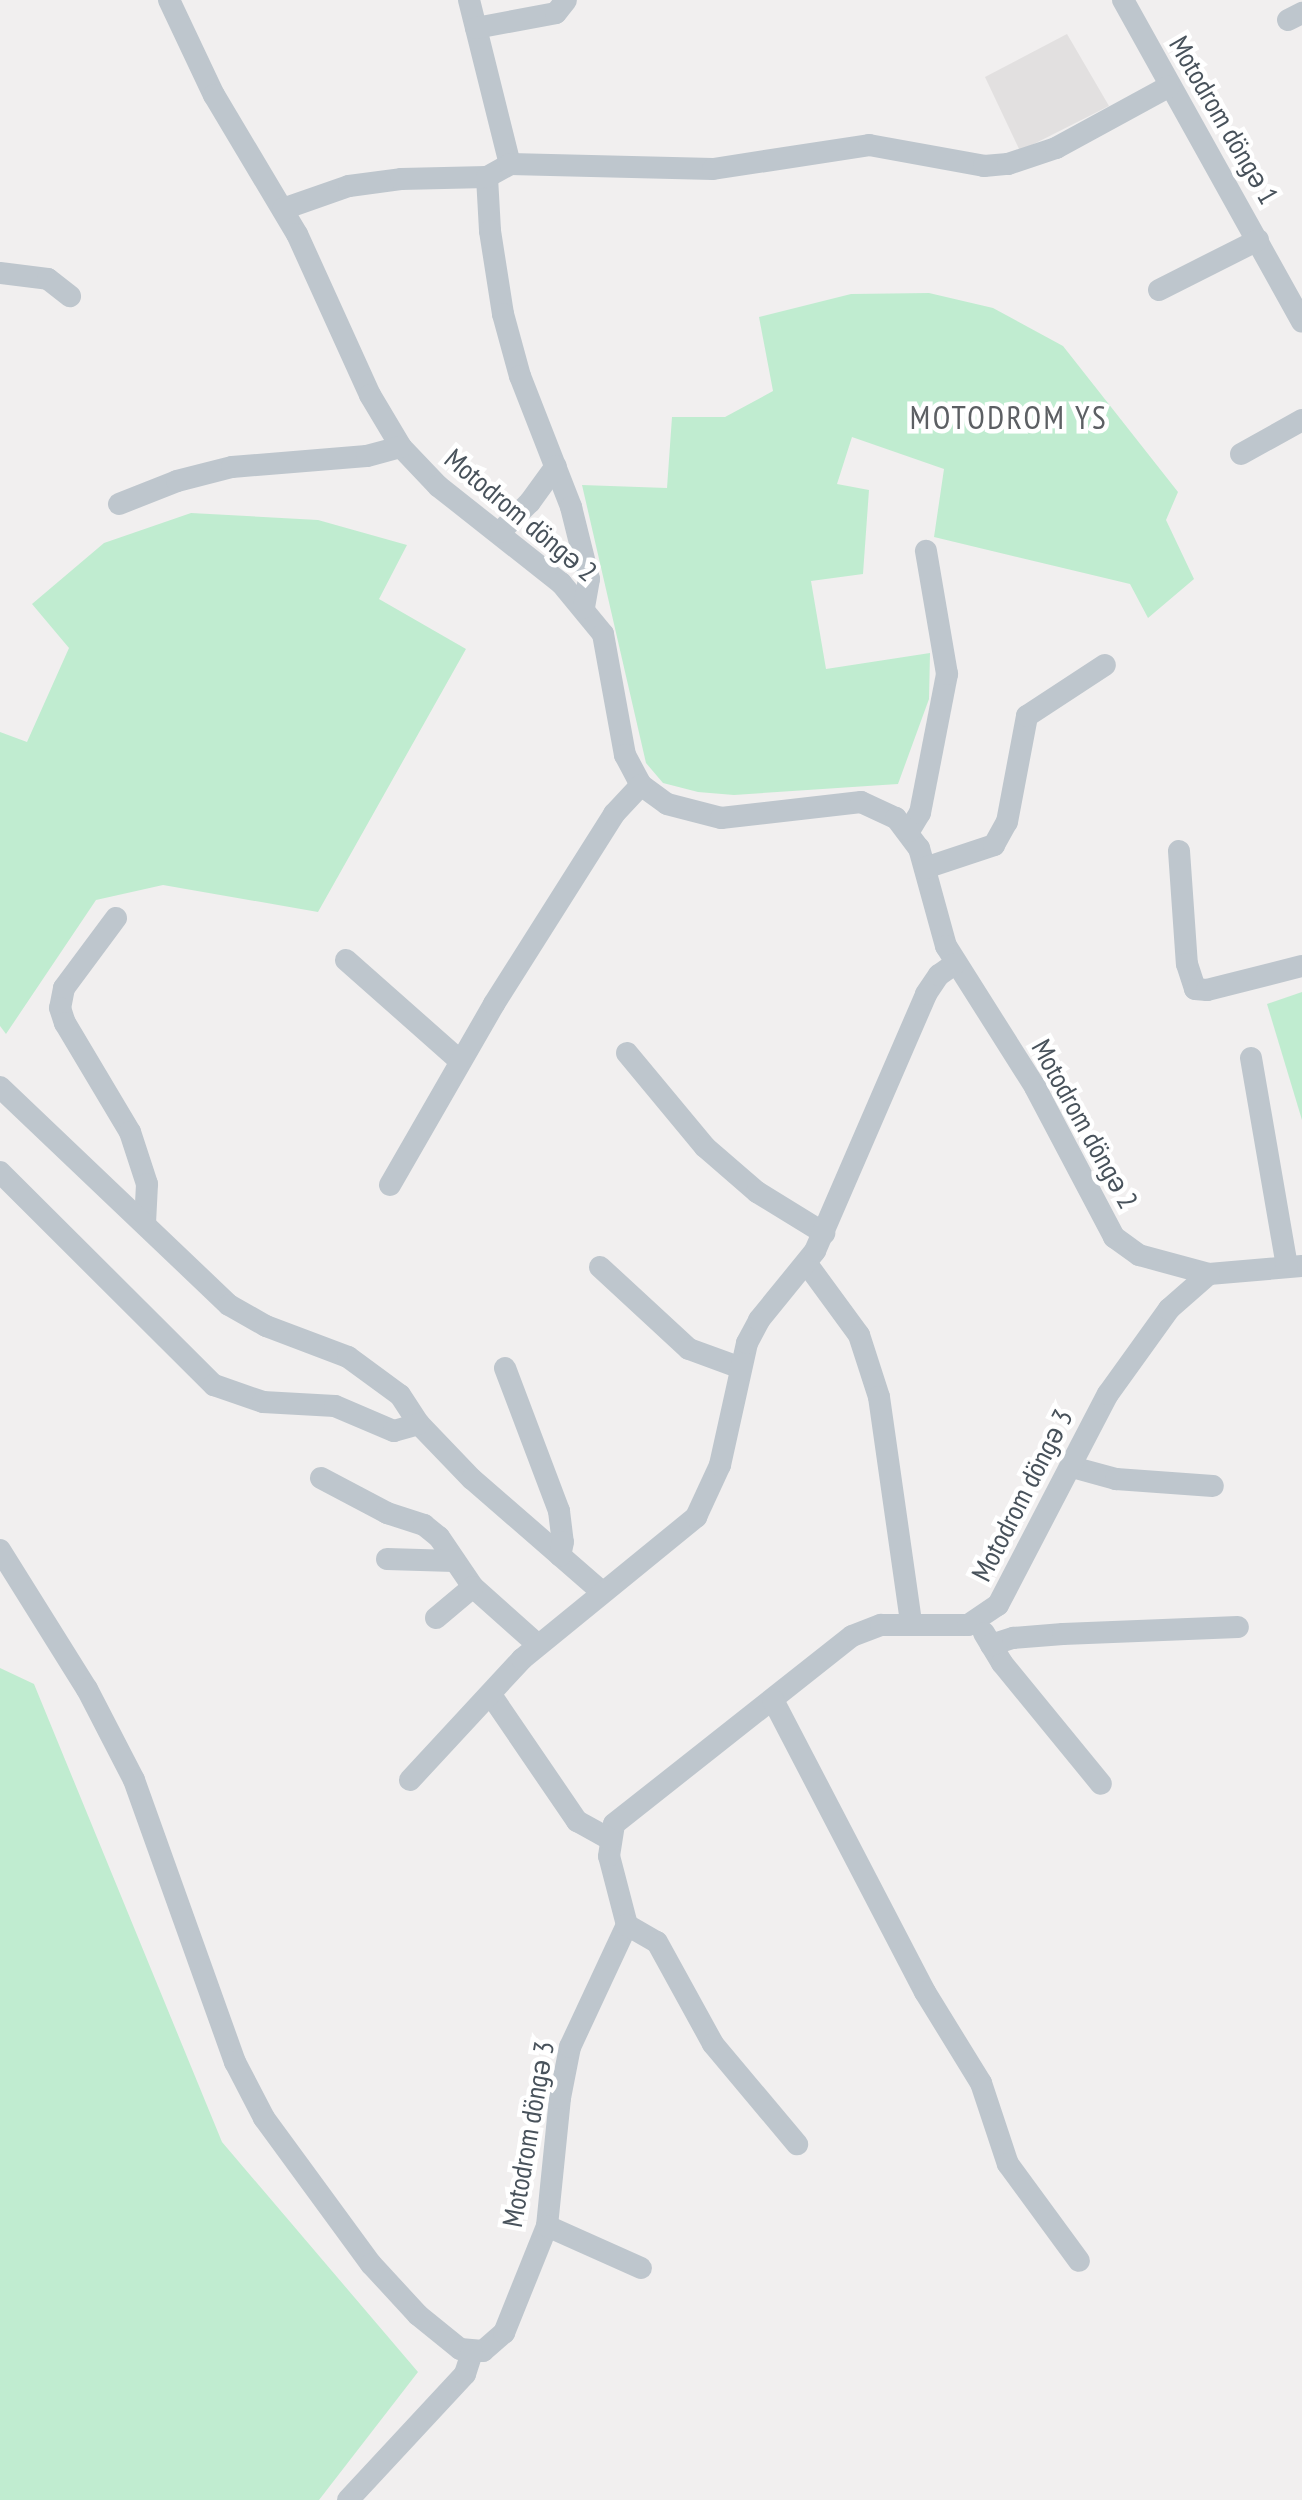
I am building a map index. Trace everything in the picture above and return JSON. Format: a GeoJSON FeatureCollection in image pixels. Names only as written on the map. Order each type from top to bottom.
{"type":"FeatureCollection","features":[{"type":"Feature","properties":{"kind":"street","name":"Motodrom döngə 2"},"geometry":{"type":"LineString","coordinates":[[168,0],[214,96],[283,209],[370,395],[401,447],[438,486],[500,532],[584,608],[607,647],[625,755],[641,786]]}},
{"type":"Feature","properties":{"kind":"street"},"geometry":{"type":"LineString","coordinates":[[469,0],[510,164]]}},
{"type":"Feature","properties":{"kind":"street"},"geometry":{"type":"LineString","coordinates":[[476,28],[556,12],[566,0]]}},
{"type":"Feature","properties":{"kind":"street","name":"Motodrom döngə 1"},"geometry":{"type":"LineString","coordinates":[[1123,0],[1168,87],[1302,321]]}},
{"type":"Feature","properties":{"kind":"street"},"geometry":{"type":"LineString","coordinates":[[283,209],[349,186],[402,179],[487,176],[510,164],[713,170],[869,145],[984,166],[1008,164],[1056,148],[1168,87]]}},
{"type":"Feature","properties":{"kind":"street"},"geometry":{"type":"LineString","coordinates":[[487,176],[490,231],[503,314],[520,376],[556,466],[589,579],[584,608]]}},
{"type":"Feature","properties":{"kind":"street"},"geometry":{"type":"LineString","coordinates":[[1160,290],[1258,240]]}},
{"type":"Feature","properties":{"kind":"street"},"geometry":{"type":"LineString","coordinates":[[0,272],[48,279],[70,296]]}},
{"type":"Feature","properties":{"kind":"street"},"geometry":{"type":"LineString","coordinates":[[1241,454],[1302,420]]}},
{"type":"Feature","properties":{"kind":"street"},"geometry":{"type":"LineString","coordinates":[[119,504],[177,481],[232,467],[367,456],[401,447]]}},
{"type":"Feature","properties":{"kind":"street"},"geometry":{"type":"LineString","coordinates":[[500,532],[530,502],[556,466]]}},
{"type":"Feature","properties":{"kind":"street"},"geometry":{"type":"LineString","coordinates":[[390,1184],[460,1062],[614,814],[641,786],[667,804],[721,818],[861,802],[883,810],[909,832],[920,813],[947,674],[926,551]]}},
{"type":"Feature","properties":{"kind":"street"},"geometry":{"type":"LineString","coordinates":[[925,868],[994,845],[1007,822],[1027,716],[1105,665]]}},
{"type":"Feature","properties":{"kind":"street","name":"Motodrom döngə 2"},"geometry":{"type":"LineString","coordinates":[[909,832],[925,868],[938,925],[955,964],[1036,1087],[1114,1238],[1139,1255],[1209,1274],[1294,1266]]}},
{"type":"Feature","properties":{"kind":"street"},"geometry":{"type":"LineString","coordinates":[[1178,852],[1187,964],[1196,989],[1207,990],[1302,966]]}},
{"type":"Feature","properties":{"kind":"street"},"geometry":{"type":"LineString","coordinates":[[116,918],[64,988],[60,1008],[65,1024],[130,1132],[147,1184],[145,1224]]}},
{"type":"Feature","properties":{"kind":"street"},"geometry":{"type":"LineString","coordinates":[[346,960],[460,1062]]}},
{"type":"Feature","properties":{"kind":"street"},"geometry":{"type":"LineString","coordinates":[[410,1780],[538,1645],[601,1591],[670,1543],[696,1517],[720,1465],[747,1342],[759,1320],[807,1264],[824,1233],[926,994],[939,974],[955,964]]}},
{"type":"Feature","properties":{"kind":"street"},"geometry":{"type":"LineString","coordinates":[[627,1054],[705,1146],[758,1192],[824,1233]]}},
{"type":"Feature","properties":{"kind":"street"},"geometry":{"type":"LineString","coordinates":[[1251,1058],[1294,1266]]}},
{"type":"Feature","properties":{"kind":"street"},"geometry":{"type":"LineString","coordinates":[[0,1087],[184,1266],[229,1304],[266,1326],[348,1357],[400,1396],[419,1424],[472,1479],[601,1591]]}},
{"type":"Feature","properties":{"kind":"street"},"geometry":{"type":"LineString","coordinates":[[0,1172],[214,1385],[263,1402],[352,1410],[394,1430],[419,1424]]}},
{"type":"Feature","properties":{"kind":"street"},"geometry":{"type":"LineString","coordinates":[[807,1264],[859,1335],[879,1397],[911,1623]]}},
{"type":"Feature","properties":{"kind":"street"},"geometry":{"type":"LineString","coordinates":[[600,1267],[689,1350],[742,1368]]}},
{"type":"Feature","properties":{"kind":"street","name":"Motodrom döngə 3"},"geometry":{"type":"LineString","coordinates":[[610,1839],[622,1815],[830,1652],[864,1630],[911,1623],[953,1626],[978,1622],[1011,1586],[1108,1394],[1169,1309],[1209,1274]]}},
{"type":"Feature","properties":{"kind":"street"},"geometry":{"type":"LineString","coordinates":[[505,1368],[559,1511],[563,1542],[560,1556]]}},
{"type":"Feature","properties":{"kind":"street"},"geometry":{"type":"LineString","coordinates":[[1072,1467],[1116,1480],[1212,1486]]}},
{"type":"Feature","properties":{"kind":"street"},"geometry":{"type":"LineString","coordinates":[[322,1478],[386,1514],[424,1526],[438,1537],[473,1587],[538,1645]]}},
{"type":"Feature","properties":{"kind":"street"},"geometry":{"type":"LineString","coordinates":[[0,1550],[87,1689],[134,1780],[236,2062],[264,2118],[371,2264],[448,2342],[472,2352]]}},
{"type":"Feature","properties":{"kind":"street"},"geometry":{"type":"LineString","coordinates":[[387,1559],[454,1561]]}},
{"type":"Feature","properties":{"kind":"street"},"geometry":{"type":"LineString","coordinates":[[436,1618],[473,1587]]}},
{"type":"Feature","properties":{"kind":"street"},"geometry":{"type":"LineString","coordinates":[[978,1622],[1101,1784]]}},
{"type":"Feature","properties":{"kind":"street"},"geometry":{"type":"LineString","coordinates":[[992,1645],[1013,1638],[1064,1634],[1238,1627]]}},
{"type":"Feature","properties":{"kind":"street"},"geometry":{"type":"LineString","coordinates":[[491,1695],[577,1821],[610,1839],[609,1856],[627,1925],[657,1942],[705,2033],[796,2144]]}},
{"type":"Feature","properties":{"kind":"street"},"geometry":{"type":"LineString","coordinates":[[773,1700],[925,1992],[980,2083],[1008,2164],[1079,2261]]}},
{"type":"Feature","properties":{"kind":"street","name":"Motodrom döngə 3"},"geometry":{"type":"LineString","coordinates":[[348,2500],[465,2374],[472,2352],[490,2347],[504,2333],[546,2226],[560,2098],[570,2047],[627,1925]]}},
{"type":"Feature","properties":{"kind":"street"},"geometry":{"type":"LineString","coordinates":[[546,2226],[641,2268]]}},
{"type":"Feature","properties":{"kind":"shaded area"},"geometry":{"type":"Polygon","coordinates":[[[1067,34],[1109,106],[1020,151],[985,77],[1067,34]]]}},
{"type":"Feature","properties":{"kind":"green space"},"geometry":{"type":"Polygon","coordinates":[[[929,293],[993,308],[1063,346],[1178,492],[1166,520],[1194,579],[1148,618],[1130,584],[934,537],[944,469],[852,437],[837,484],[869,490],[863,574],[811,581],[826,669],[930,653],[929,699],[898,784],[734,795],[698,792],[663,783],[646,763],[582,485],[667,488],[672,417],[725,417],[773,391],[759,317],[851,294],[929,293]]]}},
{"type":"Feature","properties":{"kind":"green space"},"geometry":{"type":"Polygon","coordinates":[[[191,513],[318,520],[407,545],[379,599],[466,649],[318,912],[163,885],[96,900],[6,1034],[0,1026],[0,732],[27,742],[69,648],[32,604],[104,543],[191,513]]]}},
{"type":"Feature","properties":{"kind":"green space"},"geometry":{"type":"Polygon","coordinates":[[[1302,992],[1302,1120],[1267,1004],[1302,992]]]}},
{"type":"Feature","properties":{"kind":"green space"},"geometry":{"type":"Polygon","coordinates":[[[0,1668],[34,1684],[222,2142],[418,2372],[319,2500],[0,2500],[0,1668]]]}},
{"type":"Feature","properties":{"kind":"district","name":"MOTODROM YS"},"geometry":{"type":"Point","coordinates":[1009,417]}}]}
